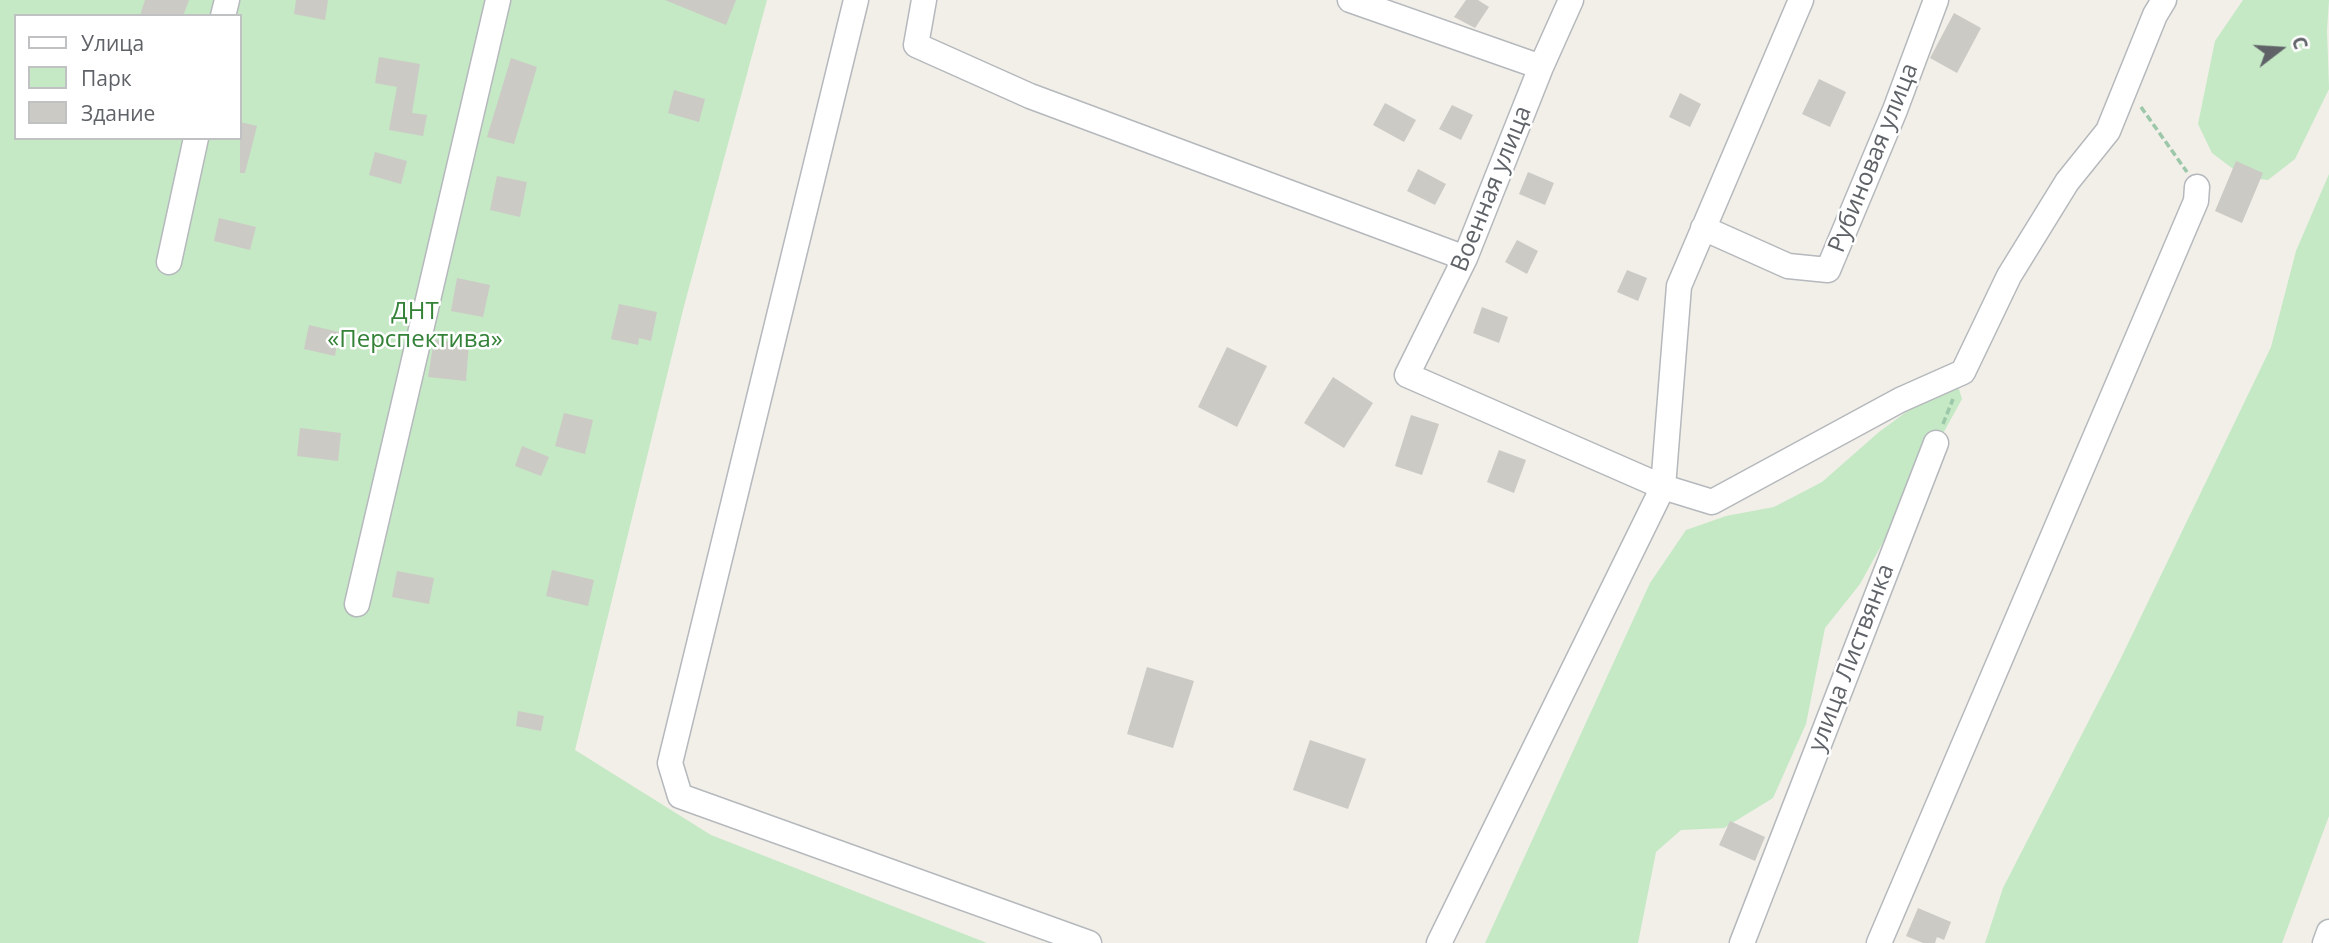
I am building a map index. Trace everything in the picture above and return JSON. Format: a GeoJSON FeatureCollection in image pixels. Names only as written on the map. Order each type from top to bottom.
{"type":"FeatureCollection","features":[{"type":"Feature","properties":{"kind":"street"},"geometry":{"type":"LineString","coordinates":[[357,604],[498,0]]}},
{"type":"Feature","properties":{"kind":"street"},"geometry":{"type":"LineString","coordinates":[[856,0],[670,763],[680,796],[1089,943]]}},
{"type":"Feature","properties":{"kind":"street"},"geometry":{"type":"LineString","coordinates":[[924,0],[916,45],[1030,96],[1465,258]]}},
{"type":"Feature","properties":{"kind":"street"},"geometry":{"type":"LineString","coordinates":[[1350,0],[1541,67]]}},
{"type":"Feature","properties":{"kind":"street","name":"Военная улица"},"geometry":{"type":"LineString","coordinates":[[1571,0],[1541,67],[1465,258],[1407,375],[1663,487]]}},
{"type":"Feature","properties":{"kind":"street"},"geometry":{"type":"LineString","coordinates":[[1439,943],[1663,487],[1679,286],[1801,0]]}},
{"type":"Feature","properties":{"kind":"street","name":"Рубиновая улица"},"geometry":{"type":"LineString","coordinates":[[1703,228],[1788,266],[1828,270],[1937,0]]}},
{"type":"Feature","properties":{"kind":"street"},"geometry":{"type":"LineString","coordinates":[[1663,487],[1712,502],[1900,400],[1963,372],[2009,276],[2067,182],[2108,131],[2155,15],[2164,0]]}},
{"type":"Feature","properties":{"kind":"street"},"geometry":{"type":"LineString","coordinates":[[169,262],[196,140]]}},
{"type":"Feature","properties":{"kind":"street"},"geometry":{"type":"LineString","coordinates":[[1880,943],[2196,201],[2197,187]]}},
{"type":"Feature","properties":{"kind":"street","name":"улица Листвянка"},"geometry":{"type":"LineString","coordinates":[[1742,943],[1936,443]]}},
{"type":"Feature","properties":{"kind":"street"},"geometry":{"type":"LineString","coordinates":[[2325,943],[2329,932]]}},
{"type":"Feature","properties":{"kind":"path"},"geometry":{"type":"LineString","coordinates":[[2126,85],[2197,187]]}},
{"type":"Feature","properties":{"kind":"path"},"geometry":{"type":"LineString","coordinates":[[1936,443],[1963,372]]}},
{"type":"Feature","properties":{"kind":"green space","name":"ДНТ «Перспектива»"},"geometry":{"type":"Polygon","coordinates":[[[0,0],[767,0],[684,306],[575,750],[711,835],[987,943],[0,943],[0,0]]]}},
{"type":"Feature","properties":{"kind":"green space"},"geometry":{"type":"Polygon","coordinates":[[[2243,0],[2329,0],[2329,89],[2295,159],[2268,180],[2244,177],[2212,153],[2198,124],[2215,41],[2243,0]]]}},
{"type":"Feature","properties":{"kind":"green space"},"geometry":{"type":"Polygon","coordinates":[[[2329,174],[2329,816],[2282,943],[1985,943],[2003,888],[2120,660],[2271,347],[2296,251],[2329,174]]]}},
{"type":"Feature","properties":{"kind":"green space"},"geometry":{"type":"Polygon","coordinates":[[[1958,386],[1962,399],[1860,584],[1825,628],[1806,724],[1773,798],[1724,828],[1681,830],[1656,852],[1638,943],[1485,943],[1650,583],[1686,530],[1726,516],[1774,507],[1822,482],[1879,432],[1935,391],[1958,386]]]}},
{"type":"Feature","properties":{"kind":"building"},"geometry":{"type":"Polygon","coordinates":[[[145,0],[189,0],[184,14],[141,14],[145,0]]]}},
{"type":"Feature","properties":{"kind":"building"},"geometry":{"type":"Polygon","coordinates":[[[296,0],[328,0],[325,20],[294,14],[296,0]]]}},
{"type":"Feature","properties":{"kind":"building"},"geometry":{"type":"Polygon","coordinates":[[[665,0],[736,0],[726,25],[665,0]]]}},
{"type":"Feature","properties":{"kind":"building"},"geometry":{"type":"Polygon","coordinates":[[[1466,0],[1478,0],[1489,7],[1475,28],[1454,17],[1466,0]]]}},
{"type":"Feature","properties":{"kind":"building"},"geometry":{"type":"Polygon","coordinates":[[[1954,13],[1981,28],[1957,73],[1930,58],[1954,13]]]}},
{"type":"Feature","properties":{"kind":"building"},"geometry":{"type":"Polygon","coordinates":[[[379,57],[420,64],[412,113],[427,115],[423,136],[389,130],[397,87],[375,83],[379,57]]]}},
{"type":"Feature","properties":{"kind":"building"},"geometry":{"type":"Polygon","coordinates":[[[511,58],[537,67],[514,144],[487,137],[511,58]]]}},
{"type":"Feature","properties":{"kind":"building"},"geometry":{"type":"Polygon","coordinates":[[[1819,79],[1846,92],[1830,127],[1802,114],[1819,79]]]}},
{"type":"Feature","properties":{"kind":"building"},"geometry":{"type":"Polygon","coordinates":[[[674,90],[705,99],[699,122],[668,113],[674,90]]]}},
{"type":"Feature","properties":{"kind":"building"},"geometry":{"type":"Polygon","coordinates":[[[1680,93],[1701,104],[1690,127],[1669,117],[1680,93]]]}},
{"type":"Feature","properties":{"kind":"building"},"geometry":{"type":"Polygon","coordinates":[[[1385,103],[1416,120],[1404,142],[1373,125],[1385,103]]]}},
{"type":"Feature","properties":{"kind":"building"},"geometry":{"type":"Polygon","coordinates":[[[1452,105],[1473,115],[1461,140],[1439,129],[1452,105]]]}},
{"type":"Feature","properties":{"kind":"building"},"geometry":{"type":"Polygon","coordinates":[[[242,122],[257,126],[245,173],[240,173],[242,122]]]}},
{"type":"Feature","properties":{"kind":"building"},"geometry":{"type":"Polygon","coordinates":[[[375,152],[407,161],[401,184],[369,175],[375,152]]]}},
{"type":"Feature","properties":{"kind":"building"},"geometry":{"type":"Polygon","coordinates":[[[2236,161],[2263,173],[2242,223],[2215,211],[2236,161]]]}},
{"type":"Feature","properties":{"kind":"building"},"geometry":{"type":"Polygon","coordinates":[[[1418,169],[1446,184],[1435,205],[1407,191],[1418,169]]]}},
{"type":"Feature","properties":{"kind":"building"},"geometry":{"type":"Polygon","coordinates":[[[1528,172],[1554,183],[1545,205],[1519,194],[1528,172]]]}},
{"type":"Feature","properties":{"kind":"building"},"geometry":{"type":"Polygon","coordinates":[[[497,176],[527,182],[520,217],[490,210],[497,176]]]}},
{"type":"Feature","properties":{"kind":"building"},"geometry":{"type":"Polygon","coordinates":[[[219,218],[256,227],[250,250],[214,241],[219,218]]]}},
{"type":"Feature","properties":{"kind":"building"},"geometry":{"type":"Polygon","coordinates":[[[1517,240],[1538,251],[1527,274],[1505,262],[1517,240]]]}},
{"type":"Feature","properties":{"kind":"building"},"geometry":{"type":"Polygon","coordinates":[[[1627,270],[1647,278],[1638,301],[1617,292],[1627,270]]]}},
{"type":"Feature","properties":{"kind":"building"},"geometry":{"type":"Polygon","coordinates":[[[457,278],[490,285],[483,317],[451,311],[457,278]]]}},
{"type":"Feature","properties":{"kind":"building"},"geometry":{"type":"Polygon","coordinates":[[[619,304],[657,312],[651,341],[639,338],[638,345],[611,339],[619,304]]]}},
{"type":"Feature","properties":{"kind":"building"},"geometry":{"type":"Polygon","coordinates":[[[1482,307],[1508,317],[1499,343],[1473,333],[1482,307]]]}},
{"type":"Feature","properties":{"kind":"building"},"geometry":{"type":"Polygon","coordinates":[[[309,325],[339,332],[335,356],[304,349],[309,325]]]}},
{"type":"Feature","properties":{"kind":"building"},"geometry":{"type":"Polygon","coordinates":[[[434,340],[469,343],[466,381],[428,377],[434,340]]]}},
{"type":"Feature","properties":{"kind":"building"},"geometry":{"type":"Polygon","coordinates":[[[1227,347],[1267,366],[1237,427],[1198,407],[1227,347]]]}},
{"type":"Feature","properties":{"kind":"building"},"geometry":{"type":"Polygon","coordinates":[[[1333,377],[1373,403],[1344,448],[1304,423],[1333,377]]]}},
{"type":"Feature","properties":{"kind":"building"},"geometry":{"type":"Polygon","coordinates":[[[564,413],[593,420],[585,454],[555,446],[564,413]]]}},
{"type":"Feature","properties":{"kind":"building"},"geometry":{"type":"Polygon","coordinates":[[[1411,415],[1439,424],[1422,475],[1395,466],[1411,415]]]}},
{"type":"Feature","properties":{"kind":"building"},"geometry":{"type":"Polygon","coordinates":[[[300,428],[341,433],[338,461],[297,456],[300,428]]]}},
{"type":"Feature","properties":{"kind":"building"},"geometry":{"type":"Polygon","coordinates":[[[522,446],[549,457],[541,476],[515,466],[522,446]]]}},
{"type":"Feature","properties":{"kind":"building"},"geometry":{"type":"Polygon","coordinates":[[[1499,450],[1526,460],[1514,493],[1487,482],[1499,450]]]}},
{"type":"Feature","properties":{"kind":"building"},"geometry":{"type":"Polygon","coordinates":[[[552,570],[594,580],[588,606],[546,596],[552,570]]]}},
{"type":"Feature","properties":{"kind":"building"},"geometry":{"type":"Polygon","coordinates":[[[397,571],[434,578],[429,604],[392,597],[397,571]]]}},
{"type":"Feature","properties":{"kind":"building"},"geometry":{"type":"Polygon","coordinates":[[[1147,667],[1194,681],[1173,748],[1127,734],[1147,667]]]}},
{"type":"Feature","properties":{"kind":"building"},"geometry":{"type":"Polygon","coordinates":[[[518,711],[544,716],[541,731],[516,726],[518,711]]]}},
{"type":"Feature","properties":{"kind":"building"},"geometry":{"type":"Polygon","coordinates":[[[1310,740],[1366,759],[1348,809],[1293,790],[1310,740]]]}},
{"type":"Feature","properties":{"kind":"building"},"geometry":{"type":"Polygon","coordinates":[[[1730,821],[1765,837],[1755,861],[1719,845],[1730,821]]]}},
{"type":"Feature","properties":{"kind":"building"},"geometry":{"type":"Polygon","coordinates":[[[1918,908],[1951,922],[1944,940],[1937,937],[1935,943],[1923,943],[1906,936],[1918,908]]]}}]}
